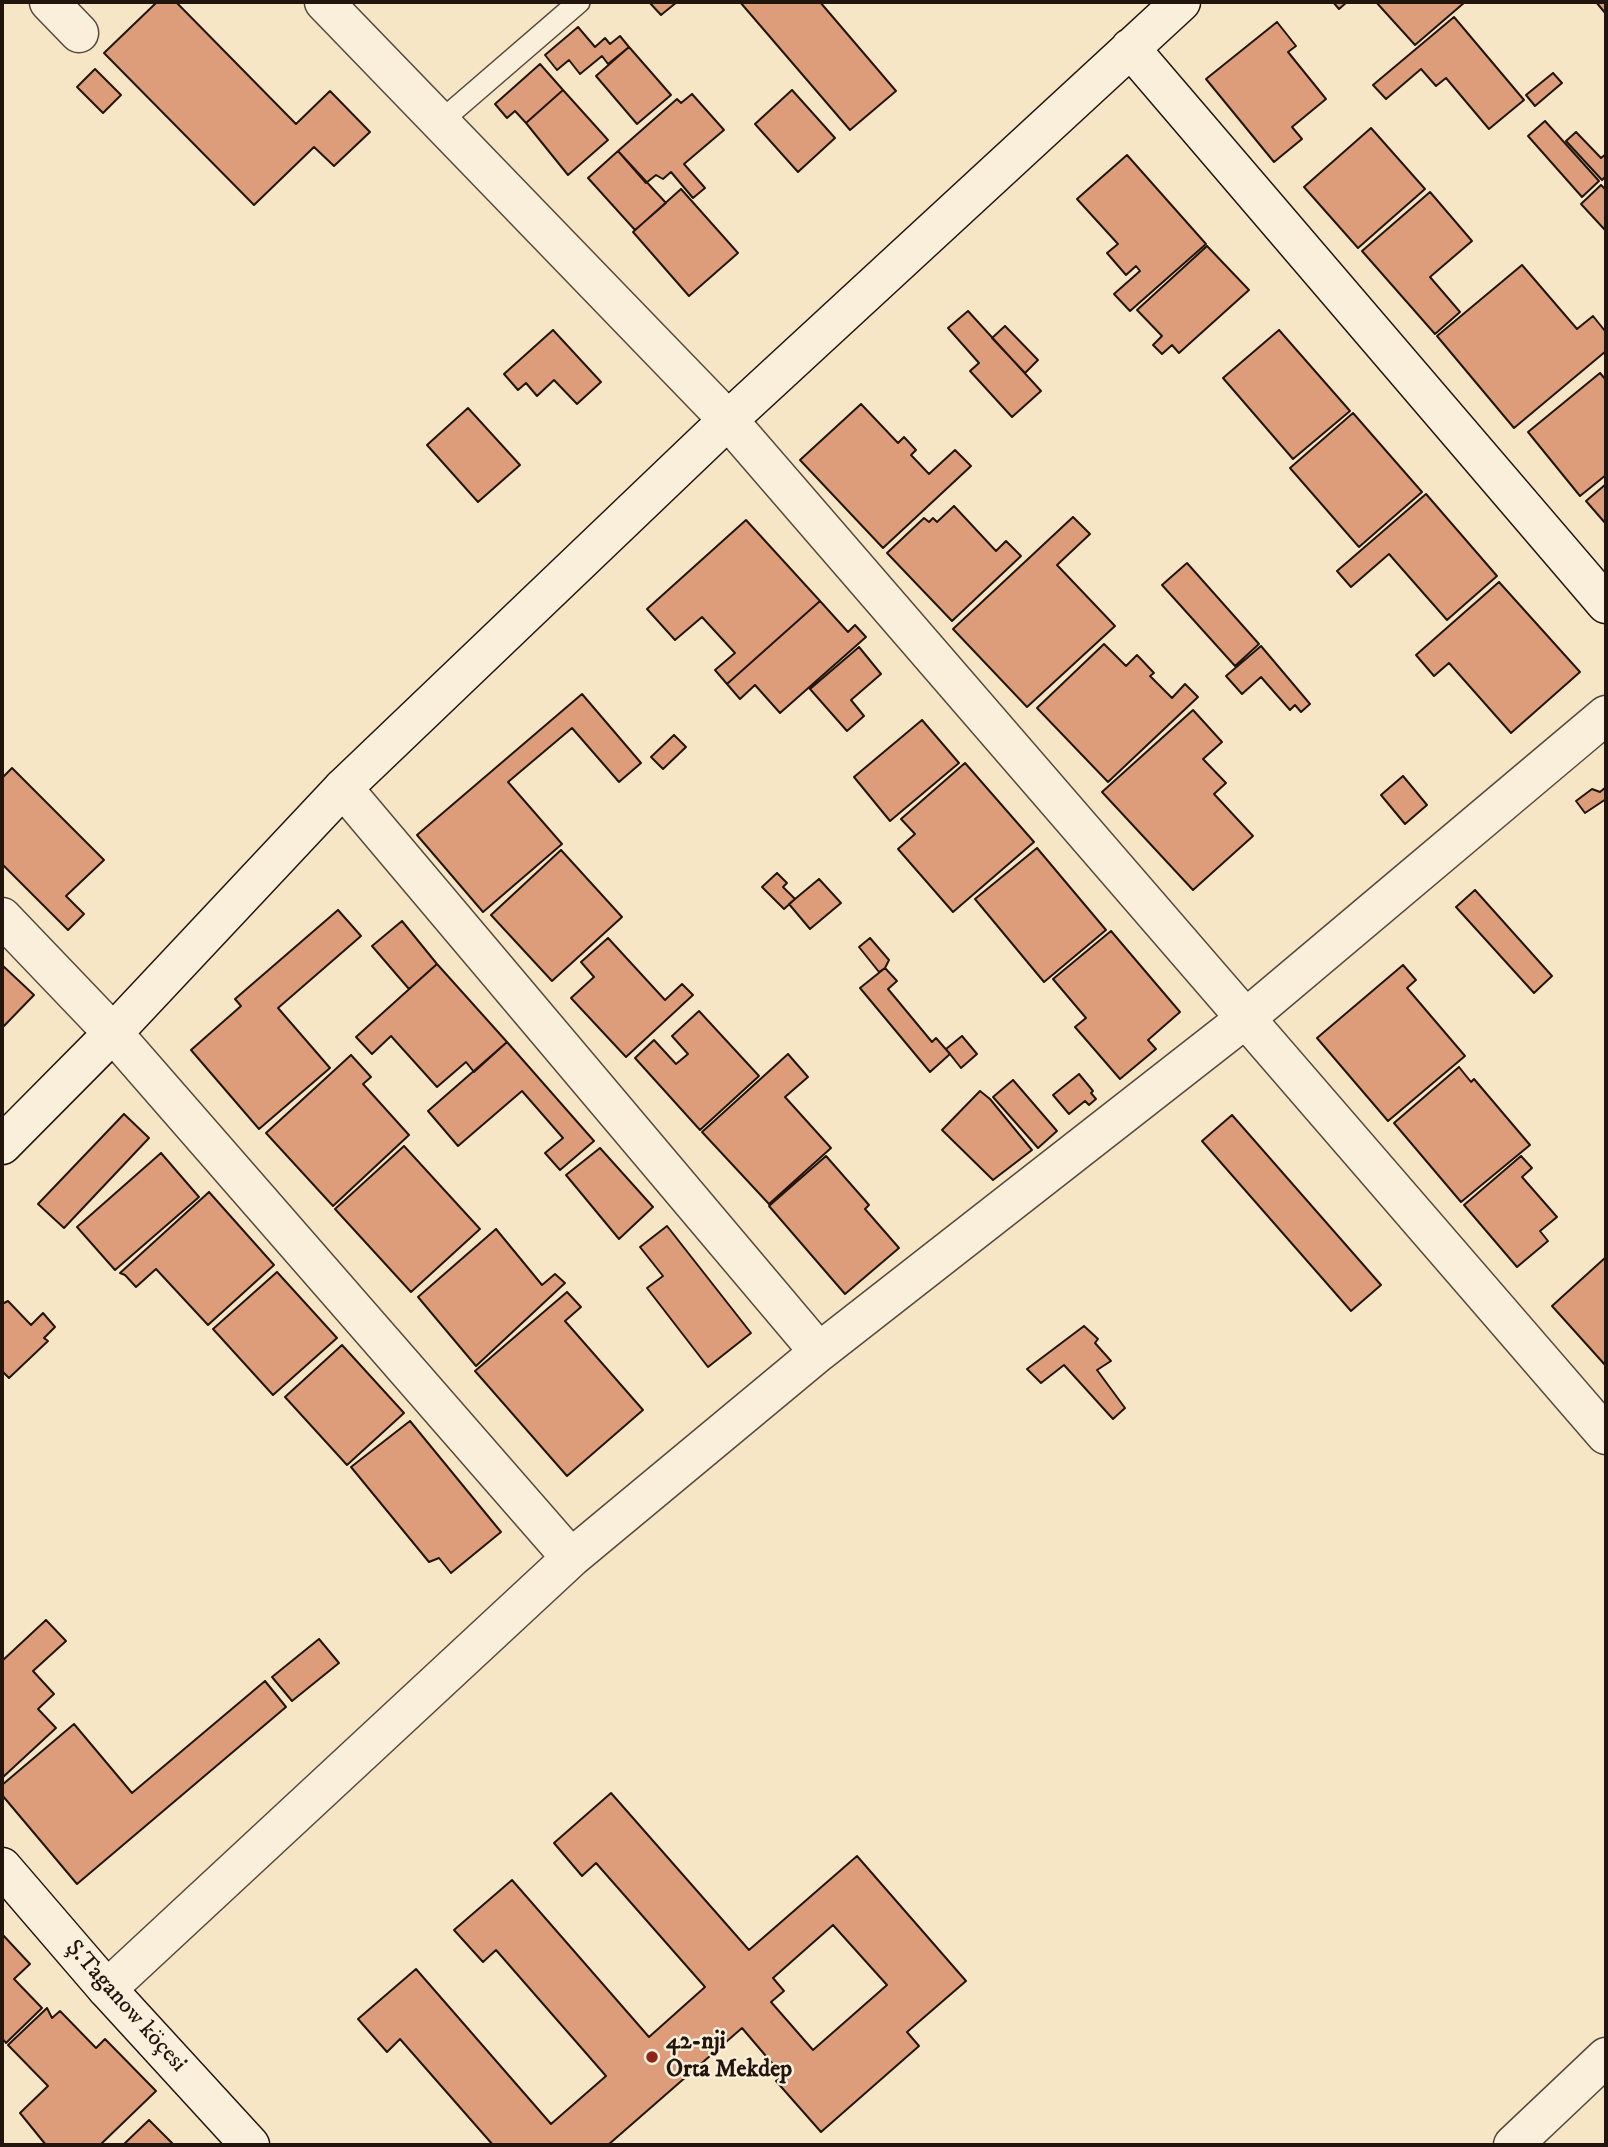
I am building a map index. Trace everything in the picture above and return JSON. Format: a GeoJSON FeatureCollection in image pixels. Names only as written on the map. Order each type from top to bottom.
{"type":"FeatureCollection","features":[{"type":"Feature","properties":{"kind":"street"},"geometry":{"type":"LineString","coordinates":[[49,2],[79,33]]}},
{"type":"Feature","properties":{"kind":"street"},"geometry":{"type":"LineString","coordinates":[[324,2],[728,420],[1606,1435]]}},
{"type":"Feature","properties":{"kind":"street"},"geometry":{"type":"LineString","coordinates":[[2,1145],[113,1033],[343,788],[728,420],[1181,2]]}},
{"type":"Feature","properties":{"kind":"street"},"geometry":{"type":"LineString","coordinates":[[1130,48],[1606,604]]}},
{"type":"Feature","properties":{"kind":"street"},"geometry":{"type":"LineString","coordinates":[[107,1989],[571,1558],[819,1352],[1245,1019],[1606,715]]}},
{"type":"Feature","properties":{"kind":"street"},"geometry":{"type":"LineString","coordinates":[[343,788],[819,1352]]}},
{"type":"Feature","properties":{"kind":"street"},"geometry":{"type":"LineString","coordinates":[[2,917],[113,1033],[571,1558]]}},
{"type":"Feature","properties":{"kind":"street","name":"Ş.Taganow köçesi"},"geometry":{"type":"LineString","coordinates":[[2,1867],[107,1989],[250,2145]]}},
{"type":"Feature","properties":{"kind":"street"},"geometry":{"type":"LineString","coordinates":[[1513,2145],[1606,2057]]}},
{"type":"Feature","properties":{"kind":"lane"},"geometry":{"type":"LineString","coordinates":[[440,122],[579,2]]}},
{"type":"Feature","properties":{"kind":"building"},"geometry":{"type":"Polygon","coordinates":[[[157,2],[176,2],[296,124],[330,91],[370,132],[334,166],[314,147],[254,205],[104,53],[157,2]]]}},
{"type":"Feature","properties":{"kind":"building"},"geometry":{"type":"Polygon","coordinates":[[[649,2],[677,2],[661,15],[649,2]]]}},
{"type":"Feature","properties":{"kind":"building"},"geometry":{"type":"Polygon","coordinates":[[[740,2],[820,2],[896,91],[850,130],[740,2]]]}},
{"type":"Feature","properties":{"kind":"building"},"geometry":{"type":"Polygon","coordinates":[[[1333,2],[1347,2],[1339,9],[1333,2]]]}},
{"type":"Feature","properties":{"kind":"building"},"geometry":{"type":"Polygon","coordinates":[[[1376,2],[1465,2],[1415,45],[1376,2]]]}},
{"type":"Feature","properties":{"kind":"building"},"geometry":{"type":"Polygon","coordinates":[[[1596,2],[1606,2],[1606,14],[1596,2]]]}},
{"type":"Feature","properties":{"kind":"building"},"geometry":{"type":"Polygon","coordinates":[[[1454,17],[1524,100],[1489,129],[1446,78],[1436,86],[1421,69],[1386,99],[1373,85],[1454,17]]]}},
{"type":"Feature","properties":{"kind":"building"},"geometry":{"type":"Polygon","coordinates":[[[1277,22],[1296,46],[1288,52],[1326,99],[1292,127],[1302,139],[1274,162],[1206,79],[1277,22]]]}},
{"type":"Feature","properties":{"kind":"building"},"geometry":{"type":"Polygon","coordinates":[[[578,27],[595,47],[605,38],[610,44],[620,36],[629,47],[608,64],[602,56],[580,74],[569,60],[557,70],[545,55],[578,27]]]}},
{"type":"Feature","properties":{"kind":"building"},"geometry":{"type":"Polygon","coordinates":[[[629,47],[671,95],[637,124],[596,76],[629,47]]]}},
{"type":"Feature","properties":{"kind":"building"},"geometry":{"type":"Polygon","coordinates":[[[540,64],[563,90],[526,123],[515,111],[507,118],[495,104],[540,64]]]}},
{"type":"Feature","properties":{"kind":"building"},"geometry":{"type":"Polygon","coordinates":[[[95,69],[121,95],[103,113],[77,87],[95,69]]]}},
{"type":"Feature","properties":{"kind":"building"},"geometry":{"type":"Polygon","coordinates":[[[1553,73],[1562,83],[1535,106],[1526,95],[1553,73]]]}},
{"type":"Feature","properties":{"kind":"building"},"geometry":{"type":"Polygon","coordinates":[[[563,90],[608,140],[568,175],[526,123],[563,90]]]}},
{"type":"Feature","properties":{"kind":"building"},"geometry":{"type":"Polygon","coordinates":[[[792,90],[835,138],[798,172],[755,124],[792,90]]]}},
{"type":"Feature","properties":{"kind":"building"},"geometry":{"type":"Polygon","coordinates":[[[692,94],[724,130],[684,164],[705,188],[693,198],[671,172],[663,179],[656,175],[646,183],[618,151],[677,99],[681,103],[692,94]]]}},
{"type":"Feature","properties":{"kind":"building"},"geometry":{"type":"Polygon","coordinates":[[[1545,121],[1599,181],[1582,197],[1528,136],[1545,121]]]}},
{"type":"Feature","properties":{"kind":"building"},"geometry":{"type":"Polygon","coordinates":[[[1371,128],[1425,189],[1358,248],[1304,187],[1371,128]]]}},
{"type":"Feature","properties":{"kind":"building"},"geometry":{"type":"Polygon","coordinates":[[[1576,132],[1601,158],[1606,154],[1606,176],[1602,180],[1566,141],[1576,132]]]}},
{"type":"Feature","properties":{"kind":"building"},"geometry":{"type":"Polygon","coordinates":[[[618,151],[666,203],[635,230],[588,178],[618,151]]]}},
{"type":"Feature","properties":{"kind":"building"},"geometry":{"type":"Polygon","coordinates":[[[1127,155],[1206,244],[1130,311],[1114,294],[1140,271],[1136,266],[1126,275],[1107,253],[1118,244],[1077,199],[1127,155]]]}},
{"type":"Feature","properties":{"kind":"building"},"geometry":{"type":"Polygon","coordinates":[[[1601,185],[1606,190],[1605,230],[1581,204],[1601,185]]]}},
{"type":"Feature","properties":{"kind":"building"},"geometry":{"type":"Polygon","coordinates":[[[681,189],[738,253],[689,296],[633,232],[681,189]]]}},
{"type":"Feature","properties":{"kind":"building"},"geometry":{"type":"Polygon","coordinates":[[[1430,192],[1472,241],[1430,277],[1460,312],[1435,334],[1362,251],[1430,192]]]}},
{"type":"Feature","properties":{"kind":"building"},"geometry":{"type":"Polygon","coordinates":[[[1207,246],[1249,290],[1179,353],[1172,345],[1162,354],[1153,345],[1162,336],[1137,310],[1207,246]]]}},
{"type":"Feature","properties":{"kind":"building"},"geometry":{"type":"Polygon","coordinates":[[[1522,265],[1577,329],[1593,316],[1605,331],[1606,329],[1606,351],[1514,428],[1437,336],[1522,265]]]}},
{"type":"Feature","properties":{"kind":"building"},"geometry":{"type":"Polygon","coordinates":[[[968,311],[1041,391],[1012,417],[970,371],[979,363],[948,328],[968,311]]]}},
{"type":"Feature","properties":{"kind":"building"},"geometry":{"type":"Polygon","coordinates":[[[1005,326],[1038,360],[1025,373],[992,338],[1005,326]]]}},
{"type":"Feature","properties":{"kind":"building"},"geometry":{"type":"Polygon","coordinates":[[[553,330],[601,382],[577,404],[554,380],[537,396],[526,383],[518,390],[504,374],[553,330]]]}},
{"type":"Feature","properties":{"kind":"building"},"geometry":{"type":"Polygon","coordinates":[[[1279,330],[1350,411],[1293,459],[1223,378],[1279,330]]]}},
{"type":"Feature","properties":{"kind":"building"},"geometry":{"type":"Polygon","coordinates":[[[1600,373],[1606,380],[1606,475],[1580,496],[1528,432],[1600,373]]]}},
{"type":"Feature","properties":{"kind":"building"},"geometry":{"type":"Polygon","coordinates":[[[861,404],[898,443],[904,437],[916,450],[911,455],[929,474],[955,450],[971,466],[883,548],[800,460],[861,404]]]}},
{"type":"Feature","properties":{"kind":"building"},"geometry":{"type":"Polygon","coordinates":[[[468,408],[520,465],[478,502],[427,445],[468,408]]]}},
{"type":"Feature","properties":{"kind":"building"},"geometry":{"type":"Polygon","coordinates":[[[1353,413],[1422,492],[1359,547],[1290,468],[1353,413]]]}},
{"type":"Feature","properties":{"kind":"building"},"geometry":{"type":"Polygon","coordinates":[[[1606,484],[1606,524],[1586,501],[1606,484]]]}},
{"type":"Feature","properties":{"kind":"building"},"geometry":{"type":"Polygon","coordinates":[[[1426,494],[1497,576],[1447,620],[1389,554],[1351,587],[1337,571],[1426,494]]]}},
{"type":"Feature","properties":{"kind":"building"},"geometry":{"type":"Polygon","coordinates":[[[954,506],[996,551],[1006,541],[1021,556],[952,621],[887,553],[924,518],[929,522],[933,518],[937,522],[954,506]]]}},
{"type":"Feature","properties":{"kind":"building"},"geometry":{"type":"Polygon","coordinates":[[[1073,517],[1090,534],[1057,565],[1115,626],[1027,707],[953,629],[1073,517]]]}},
{"type":"Feature","properties":{"kind":"building"},"geometry":{"type":"Polygon","coordinates":[[[746,520],[820,601],[727,684],[715,670],[735,653],[702,617],[675,640],[647,609],[746,520]]]}},
{"type":"Feature","properties":{"kind":"building"},"geometry":{"type":"Polygon","coordinates":[[[1187,563],[1259,644],[1235,666],[1162,585],[1187,563]]]}},
{"type":"Feature","properties":{"kind":"building"},"geometry":{"type":"Polygon","coordinates":[[[1499,582],[1580,672],[1511,733],[1449,663],[1434,676],[1416,655],[1499,582]]]}},
{"type":"Feature","properties":{"kind":"building"},"geometry":{"type":"Polygon","coordinates":[[[820,601],[848,632],[855,625],[866,637],[780,713],[755,685],[740,699],[727,684],[820,601]]]}},
{"type":"Feature","properties":{"kind":"building"},"geometry":{"type":"Polygon","coordinates":[[[1104,644],[1126,666],[1137,655],[1154,673],[1150,676],[1172,698],[1185,684],[1198,697],[1108,782],[1037,708],[1104,644]]]}},
{"type":"Feature","properties":{"kind":"building"},"geometry":{"type":"Polygon","coordinates":[[[1261,646],[1310,704],[1301,712],[1295,705],[1290,710],[1261,677],[1242,694],[1226,676],[1261,646]]]}},
{"type":"Feature","properties":{"kind":"building"},"geometry":{"type":"Polygon","coordinates":[[[859,647],[881,674],[851,700],[864,716],[847,731],[810,689],[859,647]]]}},
{"type":"Feature","properties":{"kind":"building"},"geometry":{"type":"Polygon","coordinates":[[[582,694],[641,763],[619,782],[572,728],[508,782],[562,844],[483,912],[417,835],[582,694]]]}},
{"type":"Feature","properties":{"kind":"building"},"geometry":{"type":"Polygon","coordinates":[[[1193,710],[1222,742],[1203,759],[1226,783],[1214,794],[1253,836],[1193,890],[1102,792],[1193,710]]]}},
{"type":"Feature","properties":{"kind":"building"},"geometry":{"type":"Polygon","coordinates":[[[922,720],[959,763],[890,821],[854,777],[922,720]]]}},
{"type":"Feature","properties":{"kind":"building"},"geometry":{"type":"Polygon","coordinates":[[[674,735],[686,747],[663,769],[651,757],[674,735]]]}},
{"type":"Feature","properties":{"kind":"building"},"geometry":{"type":"Polygon","coordinates":[[[965,763],[1034,842],[953,912],[898,849],[915,834],[901,819],[965,763]]]}},
{"type":"Feature","properties":{"kind":"building"},"geometry":{"type":"Polygon","coordinates":[[[12,768],[104,860],[66,896],[84,914],[68,930],[2,864],[2,778],[12,768]]]}},
{"type":"Feature","properties":{"kind":"building"},"geometry":{"type":"Polygon","coordinates":[[[1403,776],[1427,805],[1405,824],[1381,795],[1403,776]]]}},
{"type":"Feature","properties":{"kind":"building"},"geometry":{"type":"Polygon","coordinates":[[[1606,787],[1606,799],[1585,813],[1576,801],[1592,789],[1600,792],[1606,787]]]}},
{"type":"Feature","properties":{"kind":"building"},"geometry":{"type":"Polygon","coordinates":[[[1037,848],[1106,930],[1044,982],[975,899],[1037,848]]]}},
{"type":"Feature","properties":{"kind":"building"},"geometry":{"type":"Polygon","coordinates":[[[561,850],[622,917],[552,981],[491,915],[561,850]]]}},
{"type":"Feature","properties":{"kind":"building"},"geometry":{"type":"Polygon","coordinates":[[[777,873],[787,883],[783,887],[795,899],[784,909],[762,887],[777,873]]]}},
{"type":"Feature","properties":{"kind":"building"},"geometry":{"type":"Polygon","coordinates":[[[819,879],[841,903],[810,929],[789,904],[819,879]]]}},
{"type":"Feature","properties":{"kind":"building"},"geometry":{"type":"Polygon","coordinates":[[[1475,890],[1552,976],[1534,993],[1456,907],[1475,890]]]}},
{"type":"Feature","properties":{"kind":"building"},"geometry":{"type":"Polygon","coordinates":[[[338,910],[361,936],[278,1008],[330,1068],[259,1129],[191,1050],[241,1006],[235,999],[338,910]]]}},
{"type":"Feature","properties":{"kind":"building"},"geometry":{"type":"Polygon","coordinates":[[[402,921],[437,964],[409,989],[372,946],[402,921]]]}},
{"type":"Feature","properties":{"kind":"building"},"geometry":{"type":"Polygon","coordinates":[[[1111,931],[1180,1012],[1148,1040],[1156,1049],[1120,1079],[1075,1027],[1086,1018],[1053,979],[1111,931]]]}},
{"type":"Feature","properties":{"kind":"building"},"geometry":{"type":"Polygon","coordinates":[[[608,938],[665,1000],[682,984],[693,995],[626,1057],[571,998],[594,977],[581,962],[608,938]]]}},
{"type":"Feature","properties":{"kind":"building"},"geometry":{"type":"Polygon","coordinates":[[[870,938],[889,960],[879,972],[859,947],[870,938]]]}},
{"type":"Feature","properties":{"kind":"building"},"geometry":{"type":"Polygon","coordinates":[[[437,964],[507,1042],[474,1072],[466,1062],[437,1087],[391,1036],[372,1054],[356,1037],[437,964]]]}},
{"type":"Feature","properties":{"kind":"building"},"geometry":{"type":"Polygon","coordinates":[[[2,965],[34,995],[2,1028],[2,965]]]}},
{"type":"Feature","properties":{"kind":"building"},"geometry":{"type":"Polygon","coordinates":[[[1403,965],[1416,980],[1407,988],[1465,1056],[1388,1121],[1317,1038],[1403,965]]]}},
{"type":"Feature","properties":{"kind":"building"},"geometry":{"type":"Polygon","coordinates":[[[885,968],[897,981],[888,989],[932,1042],[936,1038],[950,1054],[930,1072],[860,988],[885,968]]]}},
{"type":"Feature","properties":{"kind":"building"},"geometry":{"type":"Polygon","coordinates":[[[699,1011],[759,1076],[700,1130],[635,1058],[654,1040],[676,1064],[688,1054],[672,1036],[699,1011]]]}},
{"type":"Feature","properties":{"kind":"building"},"geometry":{"type":"Polygon","coordinates":[[[962,1036],[977,1054],[961,1068],[946,1049],[962,1036]]]}},
{"type":"Feature","properties":{"kind":"building"},"geometry":{"type":"Polygon","coordinates":[[[507,1042],[594,1141],[560,1170],[545,1153],[563,1138],[522,1091],[458,1146],[428,1111],[507,1042]]]}},
{"type":"Feature","properties":{"kind":"building"},"geometry":{"type":"Polygon","coordinates":[[[788,1054],[808,1077],[785,1097],[831,1148],[769,1204],[702,1132],[788,1054]]]}},
{"type":"Feature","properties":{"kind":"building"},"geometry":{"type":"Polygon","coordinates":[[[351,1055],[371,1077],[363,1084],[409,1135],[333,1206],[266,1133],[351,1055]]]}},
{"type":"Feature","properties":{"kind":"building"},"geometry":{"type":"Polygon","coordinates":[[[1459,1067],[1471,1082],[1474,1079],[1530,1145],[1461,1202],[1394,1123],[1459,1067]]]}},
{"type":"Feature","properties":{"kind":"building"},"geometry":{"type":"Polygon","coordinates":[[[1079,1074],[1096,1099],[1089,1105],[1085,1101],[1069,1114],[1053,1095],[1079,1074]]]}},
{"type":"Feature","properties":{"kind":"building"},"geometry":{"type":"Polygon","coordinates":[[[1013,1080],[1057,1131],[1038,1148],[993,1097],[1013,1080]]]}},
{"type":"Feature","properties":{"kind":"building"},"geometry":{"type":"Polygon","coordinates":[[[980,1091],[990,1099],[1032,1150],[993,1180],[942,1130],[980,1091]]]}},
{"type":"Feature","properties":{"kind":"building"},"geometry":{"type":"Polygon","coordinates":[[[124,1114],[149,1138],[64,1228],[38,1204],[124,1114]]]}},
{"type":"Feature","properties":{"kind":"building"},"geometry":{"type":"Polygon","coordinates":[[[1232,1115],[1381,1285],[1351,1311],[1202,1141],[1232,1115]]]}},
{"type":"Feature","properties":{"kind":"building"},"geometry":{"type":"Polygon","coordinates":[[[404,1146],[480,1229],[411,1292],[335,1209],[404,1146]]]}},
{"type":"Feature","properties":{"kind":"building"},"geometry":{"type":"Polygon","coordinates":[[[600,1148],[653,1207],[619,1239],[566,1175],[600,1148]]]}},
{"type":"Feature","properties":{"kind":"building"},"geometry":{"type":"Polygon","coordinates":[[[161,1153],[199,1197],[115,1270],[77,1227],[161,1153]]]}},
{"type":"Feature","properties":{"kind":"building"},"geometry":{"type":"Polygon","coordinates":[[[826,1156],[869,1205],[865,1209],[899,1248],[845,1294],[769,1206],[826,1156]]]}},
{"type":"Feature","properties":{"kind":"building"},"geometry":{"type":"Polygon","coordinates":[[[1521,1156],[1532,1168],[1522,1177],[1557,1217],[1540,1231],[1548,1241],[1517,1267],[1464,1205],[1521,1156]]]}},
{"type":"Feature","properties":{"kind":"building"},"geometry":{"type":"Polygon","coordinates":[[[209,1192],[274,1265],[208,1325],[156,1269],[136,1287],[120,1273],[209,1192]]]}},
{"type":"Feature","properties":{"kind":"building"},"geometry":{"type":"Polygon","coordinates":[[[667,1226],[751,1333],[708,1367],[647,1288],[663,1276],[640,1247],[667,1226]]]}},
{"type":"Feature","properties":{"kind":"building"},"geometry":{"type":"Polygon","coordinates":[[[496,1229],[542,1285],[555,1274],[565,1283],[476,1366],[418,1297],[496,1229]]]}},
{"type":"Feature","properties":{"kind":"building"},"geometry":{"type":"Polygon","coordinates":[[[1606,1257],[1606,1366],[1552,1306],[1606,1257]]]}},
{"type":"Feature","properties":{"kind":"building"},"geometry":{"type":"Polygon","coordinates":[[[277,1272],[337,1338],[273,1395],[213,1329],[277,1272]]]}},
{"type":"Feature","properties":{"kind":"building"},"geometry":{"type":"Polygon","coordinates":[[[567,1292],[581,1307],[565,1321],[643,1410],[567,1476],[475,1371],[567,1292]]]}},
{"type":"Feature","properties":{"kind":"building"},"geometry":{"type":"Polygon","coordinates":[[[8,1301],[31,1325],[43,1313],[55,1327],[44,1338],[48,1341],[9,1378],[2,1371],[2,1304],[8,1301]]]}},
{"type":"Feature","properties":{"kind":"building"},"geometry":{"type":"Polygon","coordinates":[[[1084,1326],[1098,1339],[1095,1343],[1111,1361],[1097,1370],[1125,1408],[1113,1419],[1064,1365],[1041,1383],[1027,1369],[1084,1326]]]}},
{"type":"Feature","properties":{"kind":"building"},"geometry":{"type":"Polygon","coordinates":[[[342,1345],[404,1413],[347,1465],[285,1397],[342,1345]]]}},
{"type":"Feature","properties":{"kind":"building"},"geometry":{"type":"Polygon","coordinates":[[[410,1421],[501,1532],[451,1573],[439,1558],[429,1562],[351,1467],[410,1421]]]}},
{"type":"Feature","properties":{"kind":"building"},"geometry":{"type":"Polygon","coordinates":[[[46,1620],[66,1641],[33,1671],[54,1694],[38,1709],[56,1728],[2,1778],[2,1661],[46,1620]]]}},
{"type":"Feature","properties":{"kind":"building"},"geometry":{"type":"Polygon","coordinates":[[[319,1639],[339,1663],[292,1701],[272,1677],[319,1639]]]}},
{"type":"Feature","properties":{"kind":"building"},"geometry":{"type":"Polygon","coordinates":[[[265,1681],[286,1707],[77,1884],[2,1795],[2,1785],[74,1724],[132,1793],[265,1681]]]}},
{"type":"Feature","properties":{"kind":"building"},"geometry":{"type":"Polygon","coordinates":[[[611,1793],[749,1950],[857,1856],[966,1981],[907,2032],[919,2046],[821,2132],[776,2081],[783,2076],[742,2028],[608,2145],[493,2145],[400,2039],[387,2052],[358,2019],[416,1969],[551,2124],[606,2076],[496,1950],[483,1962],[454,1930],[512,1880],[649,2037],[705,1987],[596,1863],[582,1876],[554,1843],[611,1793]],[[833,1925],[773,1978],[784,1991],[771,2002],[813,2050],[887,1985],[833,1925]]]}},
{"type":"Feature","properties":{"kind":"building"},"geometry":{"type":"Polygon","coordinates":[[[2,1934],[30,1964],[14,1979],[42,2008],[6,2043],[2,2038],[2,1934]]]}},
{"type":"Feature","properties":{"kind":"building"},"geometry":{"type":"Polygon","coordinates":[[[47,2008],[52,2018],[60,2011],[96,2048],[105,2039],[156,2091],[100,2145],[46,2145],[20,2113],[48,2086],[8,2045],[47,2008]]]}},
{"type":"Feature","properties":{"kind":"building"},"geometry":{"type":"Polygon","coordinates":[[[149,2120],[174,2145],[123,2145],[149,2120]]]}},
{"type":"Feature","properties":{"kind":"place","name":"42-nji Orta Mekdep"},"geometry":{"type":"Point","coordinates":[652,2057]}}]}
